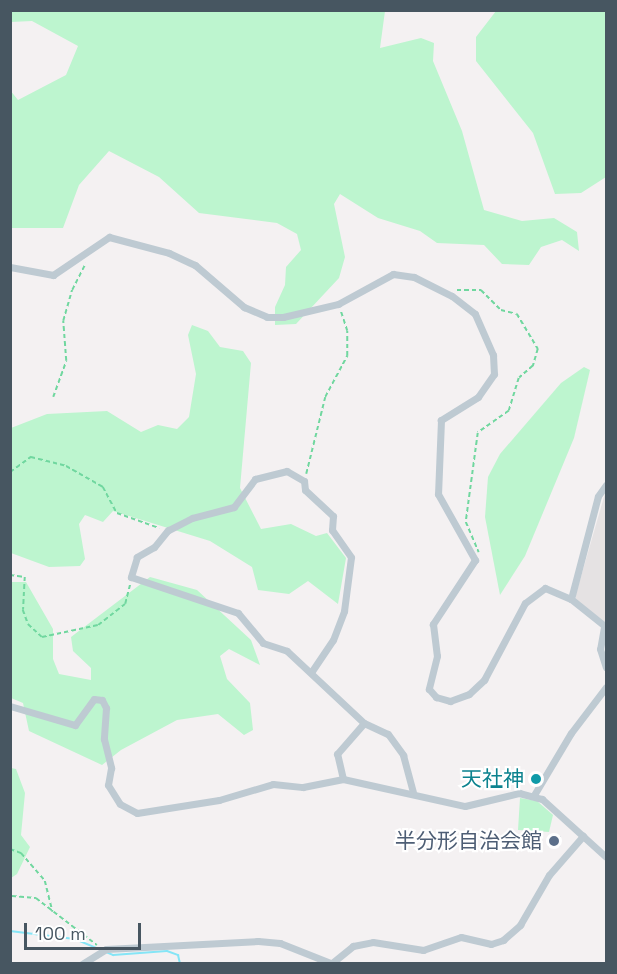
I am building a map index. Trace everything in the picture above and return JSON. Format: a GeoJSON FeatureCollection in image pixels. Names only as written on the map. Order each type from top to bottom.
{"type":"FeatureCollection","features":[{"type":"Feature","properties":{"kind":"street"},"geometry":{"type":"LineString","coordinates":[[10,267],[53,275],[109,237],[169,253],[195,265],[244,307],[267,316],[283,317],[338,304],[393,274],[414,277],[447,293],[475,314],[493,355],[494,374],[488,388],[441,420],[438,494],[475,560],[433,624],[436,665],[428,684],[436,697],[461,699],[484,680],[511,625],[536,592],[545,588],[571,599],[605,627],[600,649],[606,667]]}},
{"type":"Feature","properties":{"kind":"street"},"geometry":{"type":"LineString","coordinates":[[312,671],[333,640],[344,611],[351,557],[332,530],[333,516],[305,490],[304,481],[287,471],[270,472],[255,478],[234,507],[192,518],[165,532],[154,547],[137,557],[131,578],[169,593],[224,606],[238,613],[263,643],[287,651],[312,671],[364,723],[388,734],[403,755],[413,792]]}},
{"type":"Feature","properties":{"kind":"street"},"geometry":{"type":"LineString","coordinates":[[571,599],[598,496],[606,486]]}},
{"type":"Feature","properties":{"kind":"street"},"geometry":{"type":"LineString","coordinates":[[534,795],[571,734],[606,687]]}},
{"type":"Feature","properties":{"kind":"street"},"geometry":{"type":"LineString","coordinates":[[10,706],[75,724],[94,699],[102,700],[106,708],[104,739],[111,768],[108,785],[120,804],[137,813],[219,800],[273,784],[303,787],[343,779],[413,792],[465,806],[519,794],[534,795],[606,857]]}},
{"type":"Feature","properties":{"kind":"street"},"geometry":{"type":"LineString","coordinates":[[343,779],[337,754],[364,723]]}},
{"type":"Feature","properties":{"kind":"street"},"geometry":{"type":"LineString","coordinates":[[82,963],[106,949],[258,941],[280,943],[333,963],[353,946],[373,942],[423,950],[461,937],[491,944],[503,940],[520,925],[549,875],[583,836]]}},
{"type":"Feature","properties":{"kind":"path"},"geometry":{"type":"LineString","coordinates":[[53,397],[66,361],[63,321],[72,290],[94,246]]}},
{"type":"Feature","properties":{"kind":"path"},"geometry":{"type":"LineString","coordinates":[[447,293],[481,290],[501,310],[523,319],[538,348],[537,360],[519,378],[509,411],[478,433],[466,515],[480,551],[475,560]]}},
{"type":"Feature","properties":{"kind":"path"},"geometry":{"type":"LineString","coordinates":[[304,481],[325,397],[347,356],[347,331],[338,304]]}},
{"type":"Feature","properties":{"kind":"path"},"geometry":{"type":"LineString","coordinates":[[10,472],[31,457],[66,466],[103,487],[117,513],[165,532]]}},
{"type":"Feature","properties":{"kind":"path"},"geometry":{"type":"LineString","coordinates":[[10,575],[25,578],[23,610],[28,624],[42,637],[98,625],[113,616],[125,604],[131,578]]}},
{"type":"Feature","properties":{"kind":"path"},"geometry":{"type":"LineString","coordinates":[[10,849],[21,853],[41,874],[55,915]]}},
{"type":"Feature","properties":{"kind":"path"},"geometry":{"type":"LineString","coordinates":[[12,896],[36,898],[55,915],[106,949]]}},
{"type":"Feature","properties":{"kind":"shaded area"},"geometry":{"type":"Polygon","coordinates":[[[606,490],[606,623],[576,600],[576,594],[606,490]]]}},
{"type":"Feature","properties":{"kind":"green space"},"geometry":{"type":"Polygon","coordinates":[[[11,11],[385,11],[380,48],[421,38],[434,43],[433,61],[462,131],[484,210],[522,221],[554,218],[577,232],[579,251],[562,240],[541,247],[529,265],[502,264],[484,245],[437,243],[420,231],[378,218],[340,194],[334,204],[345,257],[339,278],[296,324],[275,325],[275,307],[285,285],[286,267],[301,250],[297,234],[277,223],[199,213],[159,177],[109,151],[79,185],[63,228],[11,228],[10,90],[18,100],[66,75],[78,46],[32,21],[11,22],[11,11]]]}},
{"type":"Feature","properties":{"kind":"green space"},"geometry":{"type":"Polygon","coordinates":[[[496,11],[606,11],[606,177],[581,193],[555,194],[533,133],[476,61],[476,37],[496,11]]]}},
{"type":"Feature","properties":{"kind":"green space"},"geometry":{"type":"Polygon","coordinates":[[[192,325],[208,331],[220,347],[243,351],[251,363],[240,488],[261,529],[291,524],[316,536],[327,533],[346,558],[338,604],[308,581],[289,594],[258,590],[252,567],[210,541],[113,511],[103,522],[85,515],[79,524],[85,559],[80,566],[49,567],[11,553],[11,428],[47,414],[107,411],[141,432],[158,425],[177,429],[189,417],[196,374],[188,335],[192,325]]]}},
{"type":"Feature","properties":{"kind":"green space"},"geometry":{"type":"Polygon","coordinates":[[[584,367],[590,370],[574,438],[525,556],[500,595],[485,517],[488,477],[500,454],[561,383],[584,367]]]}},
{"type":"Feature","properties":{"kind":"green space"},"geometry":{"type":"Polygon","coordinates":[[[150,577],[197,590],[251,640],[260,665],[229,649],[220,656],[227,679],[250,703],[253,730],[244,735],[218,714],[177,720],[121,750],[102,765],[29,731],[23,703],[11,698],[10,582],[26,582],[53,629],[53,659],[59,674],[91,680],[91,668],[73,651],[71,637],[150,577]]]}},
{"type":"Feature","properties":{"kind":"green space"},"geometry":{"type":"Polygon","coordinates":[[[11,768],[16,769],[25,793],[21,835],[30,847],[17,874],[11,878],[11,768]]]}},
{"type":"Feature","properties":{"kind":"green space"},"geometry":{"type":"Polygon","coordinates":[[[520,798],[537,801],[553,815],[549,832],[518,830],[520,798]]]}},
{"type":"Feature","properties":{"kind":"building","name":"半分形自治会館"},"geometry":{"type":"Polygon","coordinates":[[[549,835],[561,836],[560,847],[548,847],[549,835]]]}},
{"type":"Feature","properties":{"kind":"waterway"},"geometry":{"type":"LineString","coordinates":[[10,931],[75,939],[101,950]]}},
{"type":"Feature","properties":{"kind":"waterway"},"geometry":{"type":"LineString","coordinates":[[106,952],[113,955],[167,951],[178,955],[180,964]]}},
{"type":"Feature","properties":{"kind":"place","name":"天社神"},"geometry":{"type":"Point","coordinates":[536,779]}},
{"type":"Feature","properties":{"kind":"place","name":"半分形自治会館"},"geometry":{"type":"Point","coordinates":[554,841]}}]}
